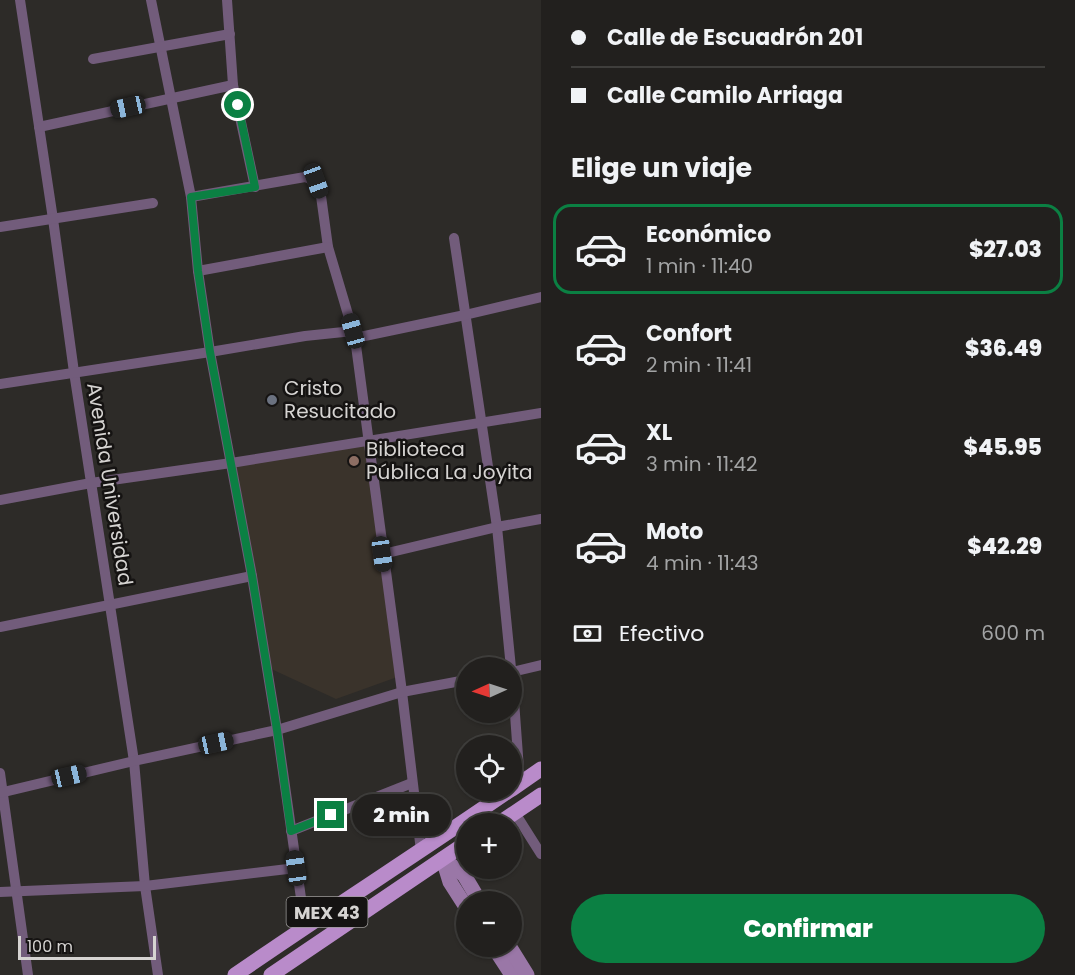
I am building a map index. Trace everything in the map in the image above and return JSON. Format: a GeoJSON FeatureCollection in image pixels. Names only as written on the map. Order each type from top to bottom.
{"type":"FeatureCollection","features":[{"type":"Feature","properties":{"kind":"main road","name":"MEX 43"},"geometry":{"type":"LineString","coordinates":[[522,782],[541,769]]}},
{"type":"Feature","properties":{"kind":"main road"},"geometry":{"type":"LineString","coordinates":[[514,813],[541,795]]}},
{"type":"Feature","properties":{"kind":"main road","name":"MEX 43"},"geometry":{"type":"LineString","coordinates":[[235,975],[495,801]]}},
{"type":"Feature","properties":{"kind":"main road"},"geometry":{"type":"LineString","coordinates":[[421,851],[443,859],[451,831]]}},
{"type":"Feature","properties":{"kind":"main road","name":"MEX 43"},"geometry":{"type":"LineString","coordinates":[[271,975],[288,969],[456,850]]}},
{"type":"Feature","properties":{"kind":"street","name":"Avenida Universidad"},"geometry":{"type":"LineString","coordinates":[[20,0],[134,760],[145,885],[158,975]]}},
{"type":"Feature","properties":{"kind":"street"},"geometry":{"type":"LineString","coordinates":[[151,0],[191,197],[198,271],[210,352],[252,576],[305,926]]}},
{"type":"Feature","properties":{"kind":"street"},"geometry":{"type":"LineString","coordinates":[[227,0],[233,85],[255,187]]}},
{"type":"Feature","properties":{"kind":"street"},"geometry":{"type":"LineString","coordinates":[[93,59],[230,34]]}},
{"type":"Feature","properties":{"kind":"street"},"geometry":{"type":"LineString","coordinates":[[39,127],[233,85]]}},
{"type":"Feature","properties":{"kind":"street"},"geometry":{"type":"LineString","coordinates":[[191,197],[305,177],[316,181],[321,196],[328,247],[354,334],[421,851]]}},
{"type":"Feature","properties":{"kind":"street"},"geometry":{"type":"LineString","coordinates":[[0,227],[153,203]]}},
{"type":"Feature","properties":{"kind":"street"},"geometry":{"type":"LineString","coordinates":[[454,238],[497,527],[510,657]]}},
{"type":"Feature","properties":{"kind":"street"},"geometry":{"type":"LineString","coordinates":[[198,271],[328,247]]}},
{"type":"Feature","properties":{"kind":"street"},"geometry":{"type":"LineString","coordinates":[[0,384],[305,336],[354,334],[465,315],[541,297]]}},
{"type":"Feature","properties":{"kind":"street"},"geometry":{"type":"LineString","coordinates":[[0,500],[91,483],[541,413]]}},
{"type":"Feature","properties":{"kind":"street"},"geometry":{"type":"LineString","coordinates":[[382,554],[541,519]]}},
{"type":"Feature","properties":{"kind":"street"},"geometry":{"type":"LineString","coordinates":[[0,627],[252,576]]}},
{"type":"Feature","properties":{"kind":"street"},"geometry":{"type":"LineString","coordinates":[[522,669],[541,665]]}},
{"type":"Feature","properties":{"kind":"street"},"geometry":{"type":"LineString","coordinates":[[2,793],[134,760],[277,730],[402,692],[456,682]]}},
{"type":"Feature","properties":{"kind":"street"},"geometry":{"type":"LineString","coordinates":[[0,772],[28,975]]}},
{"type":"Feature","properties":{"kind":"street"},"geometry":{"type":"LineString","coordinates":[[291,831],[412,783]]}},
{"type":"Feature","properties":{"kind":"street"},"geometry":{"type":"LineString","coordinates":[[522,825],[541,854]]}},
{"type":"Feature","properties":{"kind":"street"},"geometry":{"type":"LineString","coordinates":[[443,859],[464,875],[473,891]]}},
{"type":"Feature","properties":{"kind":"street"},"geometry":{"type":"LineString","coordinates":[[443,859],[450,882],[456,891]]}},
{"type":"Feature","properties":{"kind":"street"},"geometry":{"type":"LineString","coordinates":[[0,892],[145,885],[296,868]]}},
{"type":"Feature","properties":{"kind":"street"},"geometry":{"type":"LineString","coordinates":[[500,957],[512,975]]}},
{"type":"Feature","properties":{"kind":"street"},"geometry":{"type":"LineString","coordinates":[[515,957],[526,975]]}},
{"type":"Feature","properties":{"kind":"shaded area"},"geometry":{"type":"Polygon","coordinates":[[[369,440],[400,676],[336,699],[267,667],[231,463],[369,440]]]}},
{"type":"Feature","properties":{"kind":"place","name":"Cristo Resucitado"},"geometry":{"type":"Point","coordinates":[272,400]}},
{"type":"Feature","properties":{"kind":"place","name":"Biblioteca Pública La Joyita"},"geometry":{"type":"Point","coordinates":[354,461]}},
{"type":"Feature","properties":{"kind":"route"},"geometry":{"type":"LineString","coordinates":[[238,105],[255,187],[191,197],[198,271],[210,352],[252,576],[291,831],[331,815]]}}]}
